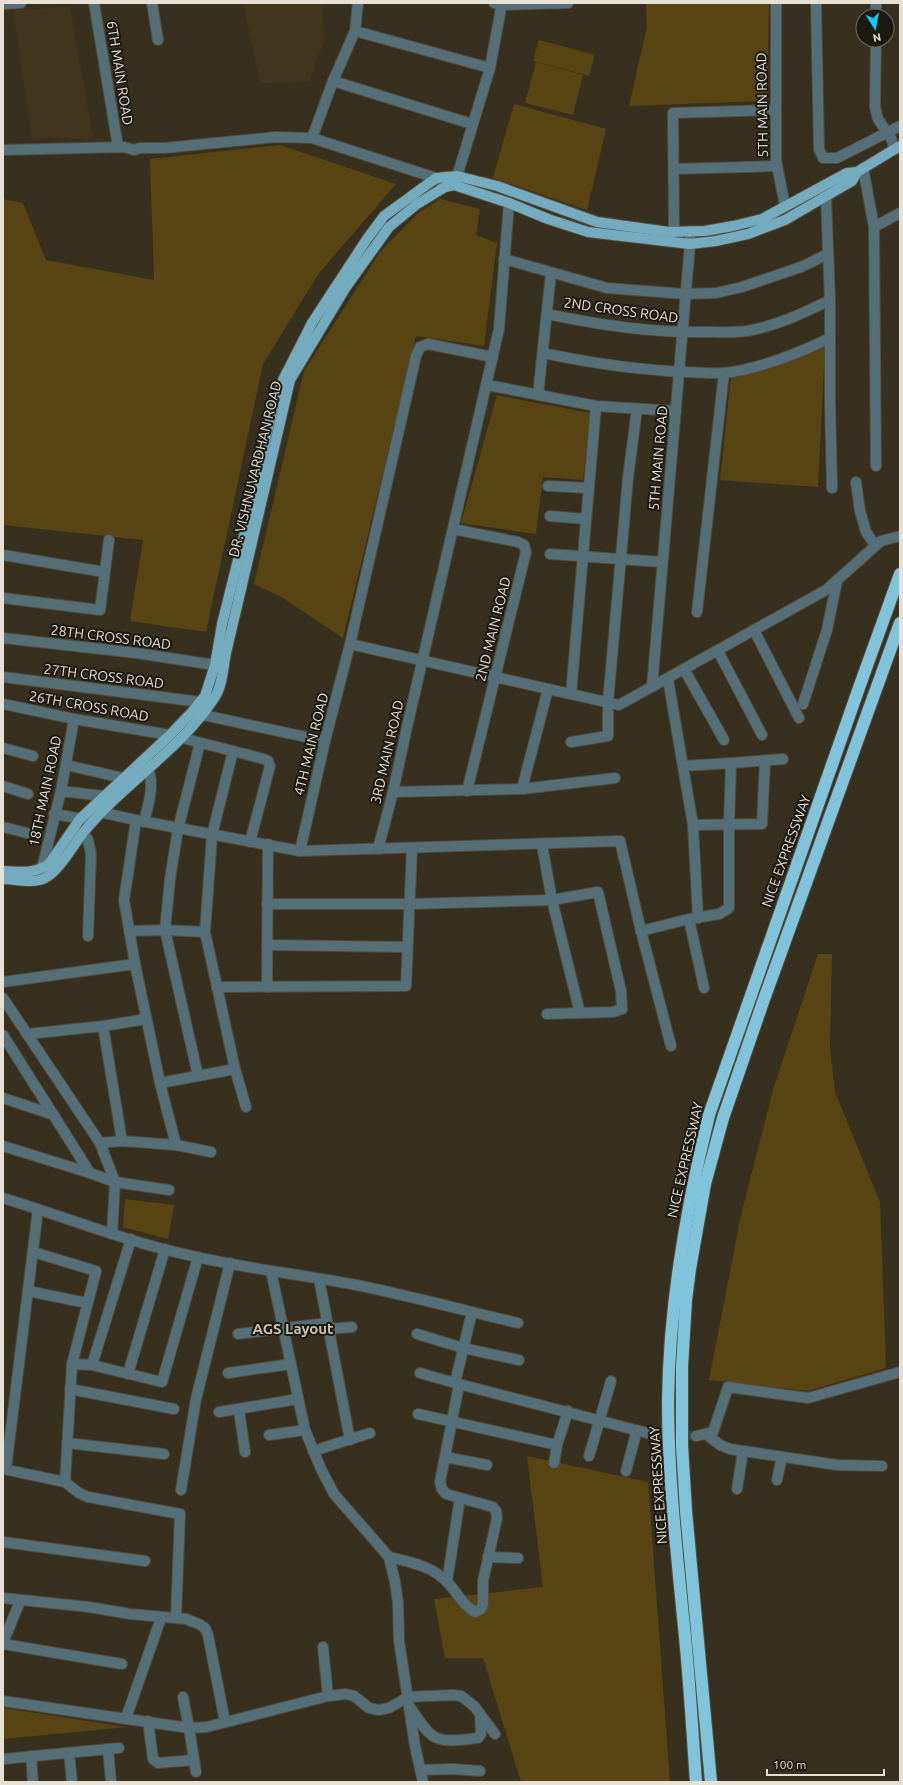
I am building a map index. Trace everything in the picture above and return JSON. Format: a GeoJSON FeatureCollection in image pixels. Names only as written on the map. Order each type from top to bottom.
{"type":"FeatureCollection","features":[{"type":"Feature","properties":{"kind":"highway","name":"NICE EXPRESSWAY"},"geometry":{"type":"LineString","coordinates":[[696,1782],[684,1620],[673,1511],[668,1401],[674,1293],[677,1268],[694,1178],[709,1115],[860,684],[900,575]]}},
{"type":"Feature","properties":{"kind":"highway","name":"NICE EXPRESSWAY"},"geometry":{"type":"LineString","coordinates":[[711,1782],[696,1605],[686,1511],[681,1401],[686,1300],[705,1184],[723,1118],[763,1002],[900,623]]}},
{"type":"Feature","properties":{"kind":"main road"},"geometry":{"type":"LineString","coordinates":[[452,183],[496,186],[597,222],[674,232],[690,231],[733,226],[762,219],[847,173],[860,170],[898,147]]}},
{"type":"Feature","properties":{"kind":"main road"},"geometry":{"type":"LineString","coordinates":[[436,178],[588,232],[690,244],[716,241],[748,234],[785,220],[852,181],[860,170]]}},
{"type":"Feature","properties":{"kind":"main road","name":"DR. VISHNUVARDHAN ROAD"},"geometry":{"type":"LineString","coordinates":[[42,868],[49,864],[80,819],[171,734],[201,702],[210,682],[215,665],[222,624],[255,492],[267,432],[282,380],[312,323],[380,222],[395,208],[436,178]]}},
{"type":"Feature","properties":{"kind":"main road","name":"DR. VISHNUVARDHAN ROAD"},"geometry":{"type":"LineString","coordinates":[[3,879],[34,881],[45,878],[55,870],[83,832],[102,812],[180,740],[203,714],[216,695],[221,680],[290,380],[346,287],[389,227],[416,204],[452,183]]}},
{"type":"Feature","properties":{"kind":"main road"},"geometry":{"type":"LineString","coordinates":[[171,734],[180,740]]}},
{"type":"Feature","properties":{"kind":"main road"},"geometry":{"type":"LineString","coordinates":[[3,871],[30,872],[42,868]]}},
{"type":"Feature","properties":{"kind":"street"},"geometry":{"type":"LineString","coordinates":[[3,4],[22,3]]}},
{"type":"Feature","properties":{"kind":"street","name":"6TH MAIN ROAD"},"geometry":{"type":"LineString","coordinates":[[94,3],[121,147]]}},
{"type":"Feature","properties":{"kind":"street"},"geometry":{"type":"LineString","coordinates":[[152,3],[158,40]]}},
{"type":"Feature","properties":{"kind":"street"},"geometry":{"type":"LineString","coordinates":[[312,138],[333,81],[355,31],[358,3]]}},
{"type":"Feature","properties":{"kind":"street"},"geometry":{"type":"LineString","coordinates":[[3,150],[121,147],[134,150],[140,148],[164,148],[276,137],[312,138],[452,183],[490,68],[500,4],[568,3]]}},
{"type":"Feature","properties":{"kind":"street","name":"5TH MAIN ROAD"},"geometry":{"type":"LineString","coordinates":[[776,3],[777,166],[785,206]]}},
{"type":"Feature","properties":{"kind":"street"},"geometry":{"type":"LineString","coordinates":[[816,3],[819,149],[823,158],[837,158],[900,126]]}},
{"type":"Feature","properties":{"kind":"street"},"geometry":{"type":"LineString","coordinates":[[355,31],[490,68]]}},
{"type":"Feature","properties":{"kind":"street"},"geometry":{"type":"LineString","coordinates":[[876,48],[875,107],[878,119],[898,147]]}},
{"type":"Feature","properties":{"kind":"street"},"geometry":{"type":"LineString","coordinates":[[333,81],[472,124]]}},
{"type":"Feature","properties":{"kind":"street"},"geometry":{"type":"LineString","coordinates":[[674,232],[673,113],[776,110]]}},
{"type":"Feature","properties":{"kind":"street"},"geometry":{"type":"LineString","coordinates":[[674,169],[777,166]]}},
{"type":"Feature","properties":{"kind":"street"},"geometry":{"type":"LineString","coordinates":[[860,170],[874,227],[876,466]]}},
{"type":"Feature","properties":{"kind":"street"},"geometry":{"type":"LineString","coordinates":[[826,197],[830,300],[832,488]]}},
{"type":"Feature","properties":{"kind":"street","name":"3RD MAIN ROAD"},"geometry":{"type":"LineString","coordinates":[[378,848],[393,792],[499,330],[509,203]]}},
{"type":"Feature","properties":{"kind":"street"},"geometry":{"type":"LineString","coordinates":[[874,227],[900,213]]}},
{"type":"Feature","properties":{"kind":"street","name":"5TH MAIN ROAD"},"geometry":{"type":"LineString","coordinates":[[652,687],[690,231]]}},
{"type":"Feature","properties":{"kind":"street"},"geometry":{"type":"LineString","coordinates":[[504,259],[607,288],[685,294],[716,293],[742,288],[801,267],[828,254]]}},
{"type":"Feature","properties":{"kind":"street"},"geometry":{"type":"LineString","coordinates":[[538,395],[551,272]]}},
{"type":"Feature","properties":{"kind":"street","name":"2ND CROSS ROAD"},"geometry":{"type":"LineString","coordinates":[[547,314],[587,322],[650,330],[682,332],[746,331],[771,325],[807,312],[830,300]]}},
{"type":"Feature","properties":{"kind":"street"},"geometry":{"type":"LineString","coordinates":[[543,353],[576,360],[646,370],[724,373],[767,364],[804,351],[830,338]]}},
{"type":"Feature","properties":{"kind":"street","name":"4TH MAIN ROAD"},"geometry":{"type":"LineString","coordinates":[[300,850],[324,741],[350,644],[416,356],[420,347],[428,344],[493,357]]}},
{"type":"Feature","properties":{"kind":"street"},"geometry":{"type":"LineString","coordinates":[[697,612],[724,373]]}},
{"type":"Feature","properties":{"kind":"street"},"geometry":{"type":"LineString","coordinates":[[487,385],[596,406],[676,411]]}},
{"type":"Feature","properties":{"kind":"street"},"geometry":{"type":"LineString","coordinates":[[571,694],[596,406]]}},
{"type":"Feature","properties":{"kind":"street"},"geometry":{"type":"LineString","coordinates":[[571,742],[608,736],[608,702],[628,478],[637,409]]}},
{"type":"Feature","properties":{"kind":"street"},"geometry":{"type":"LineString","coordinates":[[856,482],[860,511],[866,532],[875,546]]}},
{"type":"Feature","properties":{"kind":"street"},"geometry":{"type":"LineString","coordinates":[[548,486],[589,488]]}},
{"type":"Feature","properties":{"kind":"street"},"geometry":{"type":"LineString","coordinates":[[550,516],[586,518]]}},
{"type":"Feature","properties":{"kind":"street","name":"2ND MAIN ROAD"},"geometry":{"type":"LineString","coordinates":[[453,529],[518,542],[524,545],[526,552],[468,791]]}},
{"type":"Feature","properties":{"kind":"street"},"geometry":{"type":"LineString","coordinates":[[350,644],[619,705],[826,590],[881,540],[900,536]]}},
{"type":"Feature","properties":{"kind":"street"},"geometry":{"type":"LineString","coordinates":[[3,598],[100,610],[109,540]]}},
{"type":"Feature","properties":{"kind":"street"},"geometry":{"type":"LineString","coordinates":[[550,554],[662,562]]}},
{"type":"Feature","properties":{"kind":"street"},"geometry":{"type":"LineString","coordinates":[[3,555],[104,572]]}},
{"type":"Feature","properties":{"kind":"street"},"geometry":{"type":"LineString","coordinates":[[803,704],[827,630],[837,581]]}},
{"type":"Feature","properties":{"kind":"street"},"geometry":{"type":"LineString","coordinates":[[754,630],[799,718]]}},
{"type":"Feature","properties":{"kind":"street","name":"28TH CROSS ROAD"},"geometry":{"type":"LineString","coordinates":[[3,638],[136,653],[215,665]]}},
{"type":"Feature","properties":{"kind":"street"},"geometry":{"type":"LineString","coordinates":[[718,651],[762,735]]}},
{"type":"Feature","properties":{"kind":"street"},"geometry":{"type":"LineString","coordinates":[[684,669],[724,740]]}},
{"type":"Feature","properties":{"kind":"street","name":"27TH CROSS ROAD"},"geometry":{"type":"LineString","coordinates":[[3,677],[201,702]]}},
{"type":"Feature","properties":{"kind":"street"},"geometry":{"type":"LineString","coordinates":[[668,679],[693,825],[693,919],[704,988]]}},
{"type":"Feature","properties":{"kind":"street"},"geometry":{"type":"LineString","coordinates":[[522,789],[548,689]]}},
{"type":"Feature","properties":{"kind":"street","name":"26TH CROSS ROAD"},"geometry":{"type":"LineString","coordinates":[[3,704],[74,719],[171,734]]}},
{"type":"Feature","properties":{"kind":"street"},"geometry":{"type":"LineString","coordinates":[[203,714],[324,741]]}},
{"type":"Feature","properties":{"kind":"street","name":"18TH MAIN ROAD"},"geometry":{"type":"LineString","coordinates":[[42,868],[54,814],[61,791],[74,719]]}},
{"type":"Feature","properties":{"kind":"street"},"geometry":{"type":"LineString","coordinates":[[180,740],[200,743],[268,761],[270,766],[250,842]]}},
{"type":"Feature","properties":{"kind":"street"},"geometry":{"type":"LineString","coordinates":[[198,1076],[165,930],[178,828],[200,743]]}},
{"type":"Feature","properties":{"kind":"street"},"geometry":{"type":"LineString","coordinates":[[3,748],[33,756]]}},
{"type":"Feature","properties":{"kind":"street"},"geometry":{"type":"LineString","coordinates":[[233,751],[212,835],[205,932],[235,1069],[246,1107]]}},
{"type":"Feature","properties":{"kind":"street"},"geometry":{"type":"LineString","coordinates":[[683,766],[783,759]]}},
{"type":"Feature","properties":{"kind":"street"},"geometry":{"type":"LineString","coordinates":[[693,825],[762,824],[765,761]]}},
{"type":"Feature","properties":{"kind":"street"},"geometry":{"type":"LineString","coordinates":[[641,931],[720,914],[729,908],[731,763]]}},
{"type":"Feature","properties":{"kind":"street"},"geometry":{"type":"LineString","coordinates":[[66,765],[123,778]]}},
{"type":"Feature","properties":{"kind":"street"},"geometry":{"type":"LineString","coordinates":[[148,769],[151,776],[151,786],[140,821],[124,900],[146,1019],[160,1083],[176,1145]]}},
{"type":"Feature","properties":{"kind":"street"},"geometry":{"type":"LineString","coordinates":[[393,792],[522,789],[615,778]]}},
{"type":"Feature","properties":{"kind":"street"},"geometry":{"type":"LineString","coordinates":[[3,786],[28,794]]}},
{"type":"Feature","properties":{"kind":"street"},"geometry":{"type":"LineString","coordinates":[[61,791],[103,796]]}},
{"type":"Feature","properties":{"kind":"street"},"geometry":{"type":"LineString","coordinates":[[90,809],[140,821],[300,850],[542,845],[620,841],[641,931],[671,1046]]}},
{"type":"Feature","properties":{"kind":"street"},"geometry":{"type":"LineString","coordinates":[[54,814],[94,821]]}},
{"type":"Feature","properties":{"kind":"street"},"geometry":{"type":"LineString","coordinates":[[3,827],[27,833]]}},
{"type":"Feature","properties":{"kind":"street"},"geometry":{"type":"LineString","coordinates":[[83,832],[88,840],[91,854],[88,936]]}},
{"type":"Feature","properties":{"kind":"street"},"geometry":{"type":"LineString","coordinates":[[267,987],[268,844]]}},
{"type":"Feature","properties":{"kind":"street"},"geometry":{"type":"LineString","coordinates":[[542,845],[552,900],[580,1013]]}},
{"type":"Feature","properties":{"kind":"street"},"geometry":{"type":"LineString","coordinates":[[217,987],[406,986],[412,848]]}},
{"type":"Feature","properties":{"kind":"street"},"geometry":{"type":"LineString","coordinates":[[267,904],[410,904],[552,900],[598,892],[621,991],[622,1009],[613,1012],[547,1014]]}},
{"type":"Feature","properties":{"kind":"street"},"geometry":{"type":"LineString","coordinates":[[130,931],[165,930],[205,932]]}},
{"type":"Feature","properties":{"kind":"street"},"geometry":{"type":"LineString","coordinates":[[267,945],[408,947]]}},
{"type":"Feature","properties":{"kind":"street"},"geometry":{"type":"LineString","coordinates":[[3,982],[135,964]]}},
{"type":"Feature","properties":{"kind":"street"},"geometry":{"type":"LineString","coordinates":[[3,998],[100,1143],[115,1182],[112,1234]]}},
{"type":"Feature","properties":{"kind":"street"},"geometry":{"type":"LineString","coordinates":[[28,1034],[103,1026],[146,1019]]}},
{"type":"Feature","properties":{"kind":"street"},"geometry":{"type":"LineString","coordinates":[[103,1026],[122,1141]]}},
{"type":"Feature","properties":{"kind":"street"},"geometry":{"type":"LineString","coordinates":[[3,1035],[90,1174]]}},
{"type":"Feature","properties":{"kind":"street"},"geometry":{"type":"LineString","coordinates":[[3,1047],[14,1051]]}},
{"type":"Feature","properties":{"kind":"street"},"geometry":{"type":"LineString","coordinates":[[160,1083],[235,1069]]}},
{"type":"Feature","properties":{"kind":"street"},"geometry":{"type":"LineString","coordinates":[[3,1098],[54,1115]]}},
{"type":"Feature","properties":{"kind":"street"},"geometry":{"type":"LineString","coordinates":[[100,1143],[122,1141],[176,1145],[211,1152]]}},
{"type":"Feature","properties":{"kind":"street"},"geometry":{"type":"LineString","coordinates":[[3,1146],[115,1182],[168,1190]]}},
{"type":"Feature","properties":{"kind":"street"},"geometry":{"type":"LineString","coordinates":[[3,1198],[112,1234],[165,1249],[271,1272],[396,1293],[518,1323]]}},
{"type":"Feature","properties":{"kind":"street"},"geometry":{"type":"LineString","coordinates":[[38,1209],[5,1469],[65,1482],[79,1493],[88,1497],[180,1514],[176,1618]]}},
{"type":"Feature","properties":{"kind":"street"},"geometry":{"type":"LineString","coordinates":[[92,1365],[131,1239]]}},
{"type":"Feature","properties":{"kind":"street"},"geometry":{"type":"LineString","coordinates":[[128,1374],[165,1249]]}},
{"type":"Feature","properties":{"kind":"street"},"geometry":{"type":"LineString","coordinates":[[33,1252],[96,1271],[72,1364],[65,1482]]}},
{"type":"Feature","properties":{"kind":"street"},"geometry":{"type":"LineString","coordinates":[[72,1364],[92,1365],[162,1382],[198,1257]]}},
{"type":"Feature","properties":{"kind":"street"},"geometry":{"type":"LineString","coordinates":[[181,1490],[196,1399],[230,1263]]}},
{"type":"Feature","properties":{"kind":"street"},"geometry":{"type":"LineString","coordinates":[[271,1272],[305,1430],[313,1451],[334,1494],[389,1557],[398,1603],[399,1642],[415,1746],[423,1782]]}},
{"type":"Feature","properties":{"kind":"street"},"geometry":{"type":"LineString","coordinates":[[319,1279],[350,1440]]}},
{"type":"Feature","properties":{"kind":"street"},"geometry":{"type":"LineString","coordinates":[[28,1291],[88,1303]]}},
{"type":"Feature","properties":{"kind":"street"},"geometry":{"type":"LineString","coordinates":[[389,1557],[433,1570],[447,1582],[469,1609],[475,1612],[481,1609],[483,1604],[483,1581],[497,1518],[496,1511],[493,1507],[446,1494],[442,1489],[440,1482],[452,1422],[463,1348],[472,1312]]}},
{"type":"Feature","properties":{"kind":"street"},"geometry":{"type":"LineString","coordinates":[[238,1334],[328,1326],[352,1327]]}},
{"type":"Feature","properties":{"kind":"street"},"geometry":{"type":"LineString","coordinates":[[417,1334],[463,1348],[518,1360]]}},
{"type":"Feature","properties":{"kind":"street"},"geometry":{"type":"LineString","coordinates":[[228,1373],[291,1364]]}},
{"type":"Feature","properties":{"kind":"street"},"geometry":{"type":"LineString","coordinates":[[696,1436],[713,1432],[728,1387],[808,1398],[900,1372]]}},
{"type":"Feature","properties":{"kind":"street"},"geometry":{"type":"LineString","coordinates":[[420,1373],[651,1434]]}},
{"type":"Feature","properties":{"kind":"street"},"geometry":{"type":"LineString","coordinates":[[589,1456],[611,1381]]}},
{"type":"Feature","properties":{"kind":"street"},"geometry":{"type":"LineString","coordinates":[[70,1389],[174,1409]]}},
{"type":"Feature","properties":{"kind":"street"},"geometry":{"type":"LineString","coordinates":[[219,1412],[239,1410],[298,1399]]}},
{"type":"Feature","properties":{"kind":"street"},"geometry":{"type":"LineString","coordinates":[[239,1410],[245,1452]]}},
{"type":"Feature","properties":{"kind":"street"},"geometry":{"type":"LineString","coordinates":[[554,1463],[557,1445],[568,1411]]}},
{"type":"Feature","properties":{"kind":"street"},"geometry":{"type":"LineString","coordinates":[[418,1414],[557,1445]]}},
{"type":"Feature","properties":{"kind":"street"},"geometry":{"type":"LineString","coordinates":[[269,1435],[305,1430]]}},
{"type":"Feature","properties":{"kind":"street"},"geometry":{"type":"LineString","coordinates":[[626,1471],[637,1430]]}},
{"type":"Feature","properties":{"kind":"street"},"geometry":{"type":"LineString","coordinates":[[313,1451],[370,1434]]}},
{"type":"Feature","properties":{"kind":"street"},"geometry":{"type":"LineString","coordinates":[[706,1434],[720,1445],[730,1449],[837,1465],[882,1466]]}},
{"type":"Feature","properties":{"kind":"street"},"geometry":{"type":"LineString","coordinates":[[67,1443],[164,1454]]}},
{"type":"Feature","properties":{"kind":"street"},"geometry":{"type":"LineString","coordinates":[[737,1488],[743,1451]]}},
{"type":"Feature","properties":{"kind":"street"},"geometry":{"type":"LineString","coordinates":[[445,1456],[487,1465]]}},
{"type":"Feature","properties":{"kind":"street"},"geometry":{"type":"LineString","coordinates":[[776,1480],[782,1457]]}},
{"type":"Feature","properties":{"kind":"street"},"geometry":{"type":"LineString","coordinates":[[447,1582],[460,1498]]}},
{"type":"Feature","properties":{"kind":"street"},"geometry":{"type":"LineString","coordinates":[[3,1542],[145,1561]]}},
{"type":"Feature","properties":{"kind":"street"},"geometry":{"type":"LineString","coordinates":[[488,1557],[518,1558]]}},
{"type":"Feature","properties":{"kind":"street"},"geometry":{"type":"LineString","coordinates":[[3,1598],[20,1601],[89,1607],[161,1618],[176,1618],[199,1624],[205,1628],[208,1635],[226,1722]]}},
{"type":"Feature","properties":{"kind":"street"},"geometry":{"type":"LineString","coordinates":[[20,1601],[3,1643],[122,1664]]}},
{"type":"Feature","properties":{"kind":"street"},"geometry":{"type":"LineString","coordinates":[[126,1718],[161,1618]]}},
{"type":"Feature","properties":{"kind":"street"},"geometry":{"type":"LineString","coordinates":[[323,1647],[328,1696]]}},
{"type":"Feature","properties":{"kind":"street"},"geometry":{"type":"LineString","coordinates":[[3,1701],[190,1728],[207,1727],[328,1696],[346,1694],[354,1696],[369,1708],[378,1710],[409,1701],[454,1695],[461,1696],[474,1706],[495,1734]]}},
{"type":"Feature","properties":{"kind":"street"},"geometry":{"type":"LineString","coordinates":[[183,1697],[190,1728],[196,1772]]}},
{"type":"Feature","properties":{"kind":"street"},"geometry":{"type":"LineString","coordinates":[[409,1701],[430,1733],[437,1738],[448,1740],[478,1738],[481,1734],[480,1714]]}},
{"type":"Feature","properties":{"kind":"street"},"geometry":{"type":"LineString","coordinates":[[148,1721],[155,1762],[194,1760]]}},
{"type":"Feature","properties":{"kind":"street"},"geometry":{"type":"LineString","coordinates":[[3,1759],[119,1748]]}},
{"type":"Feature","properties":{"kind":"street"},"geometry":{"type":"LineString","coordinates":[[108,1749],[111,1782]]}},
{"type":"Feature","properties":{"kind":"street"},"geometry":{"type":"LineString","coordinates":[[70,1753],[72,1782]]}},
{"type":"Feature","properties":{"kind":"street"},"geometry":{"type":"LineString","coordinates":[[31,1756],[33,1782]]}},
{"type":"Feature","properties":{"kind":"street"},"geometry":{"type":"LineString","coordinates":[[420,1770],[453,1769],[480,1771]]}},
{"type":"Feature","properties":{"kind":"shaded area"},"geometry":{"type":"Polygon","coordinates":[[[243,3],[322,3],[324,41],[309,82],[260,83],[243,3]]]}},
{"type":"Feature","properties":{"kind":"shaded area"},"geometry":{"type":"Polygon","coordinates":[[[646,3],[769,3],[767,101],[629,106],[647,27],[646,3]]]}},
{"type":"Feature","properties":{"kind":"shaded area"},"geometry":{"type":"Polygon","coordinates":[[[70,7],[93,138],[32,138],[13,10],[70,7]]]}},
{"type":"Feature","properties":{"kind":"shaded area"},"geometry":{"type":"Polygon","coordinates":[[[539,40],[595,55],[589,76],[533,61],[539,40]]]}},
{"type":"Feature","properties":{"kind":"shaded area"},"geometry":{"type":"Polygon","coordinates":[[[536,62],[583,75],[573,115],[525,103],[536,62]]]}},
{"type":"Feature","properties":{"kind":"shaded area"},"geometry":{"type":"Polygon","coordinates":[[[514,104],[606,129],[587,210],[493,178],[514,104]]]}},
{"type":"Feature","properties":{"kind":"shaded area"},"geometry":{"type":"Polygon","coordinates":[[[280,145],[396,184],[319,273],[263,364],[206,632],[130,621],[143,540],[3,525],[3,199],[23,203],[46,260],[154,280],[150,159],[280,145]]]}},
{"type":"Feature","properties":{"kind":"shaded area"},"geometry":{"type":"Polygon","coordinates":[[[440,199],[480,209],[476,235],[497,243],[484,346],[416,336],[343,638],[283,598],[254,584],[304,371],[380,252],[418,213],[440,199]]]}},
{"type":"Feature","properties":{"kind":"shaded area"},"geometry":{"type":"Polygon","coordinates":[[[825,348],[818,487],[720,480],[731,377],[825,348]]]}},
{"type":"Feature","properties":{"kind":"shaded area"},"geometry":{"type":"Polygon","coordinates":[[[497,395],[590,413],[583,480],[543,477],[536,534],[461,523],[497,395]]]}},
{"type":"Feature","properties":{"kind":"shaded area"},"geometry":{"type":"Polygon","coordinates":[[[818,954],[832,954],[830,1047],[835,1092],[880,1202],[886,1368],[808,1391],[709,1380],[741,1215],[773,1090],[818,954]]]}},
{"type":"Feature","properties":{"kind":"shaded area"},"geometry":{"type":"Polygon","coordinates":[[[125,1199],[174,1205],[168,1239],[123,1227],[125,1199]]]}},
{"type":"Feature","properties":{"kind":"shaded area"},"geometry":{"type":"Polygon","coordinates":[[[527,1456],[648,1482],[670,1782],[521,1782],[483,1658],[445,1658],[434,1599],[543,1587],[527,1456]]]}},
{"type":"Feature","properties":{"kind":"shaded area"},"geometry":{"type":"Polygon","coordinates":[[[3,1708],[127,1727],[3,1739],[3,1708]]]}},
{"type":"Feature","properties":{"kind":"tunnel"},"geometry":{"type":"LineString","coordinates":[[651,1434],[696,1436]]}},
{"type":"Feature","properties":{"kind":"district","name":"AGS Layout"},"geometry":{"type":"Point","coordinates":[293,1328]}}]}
